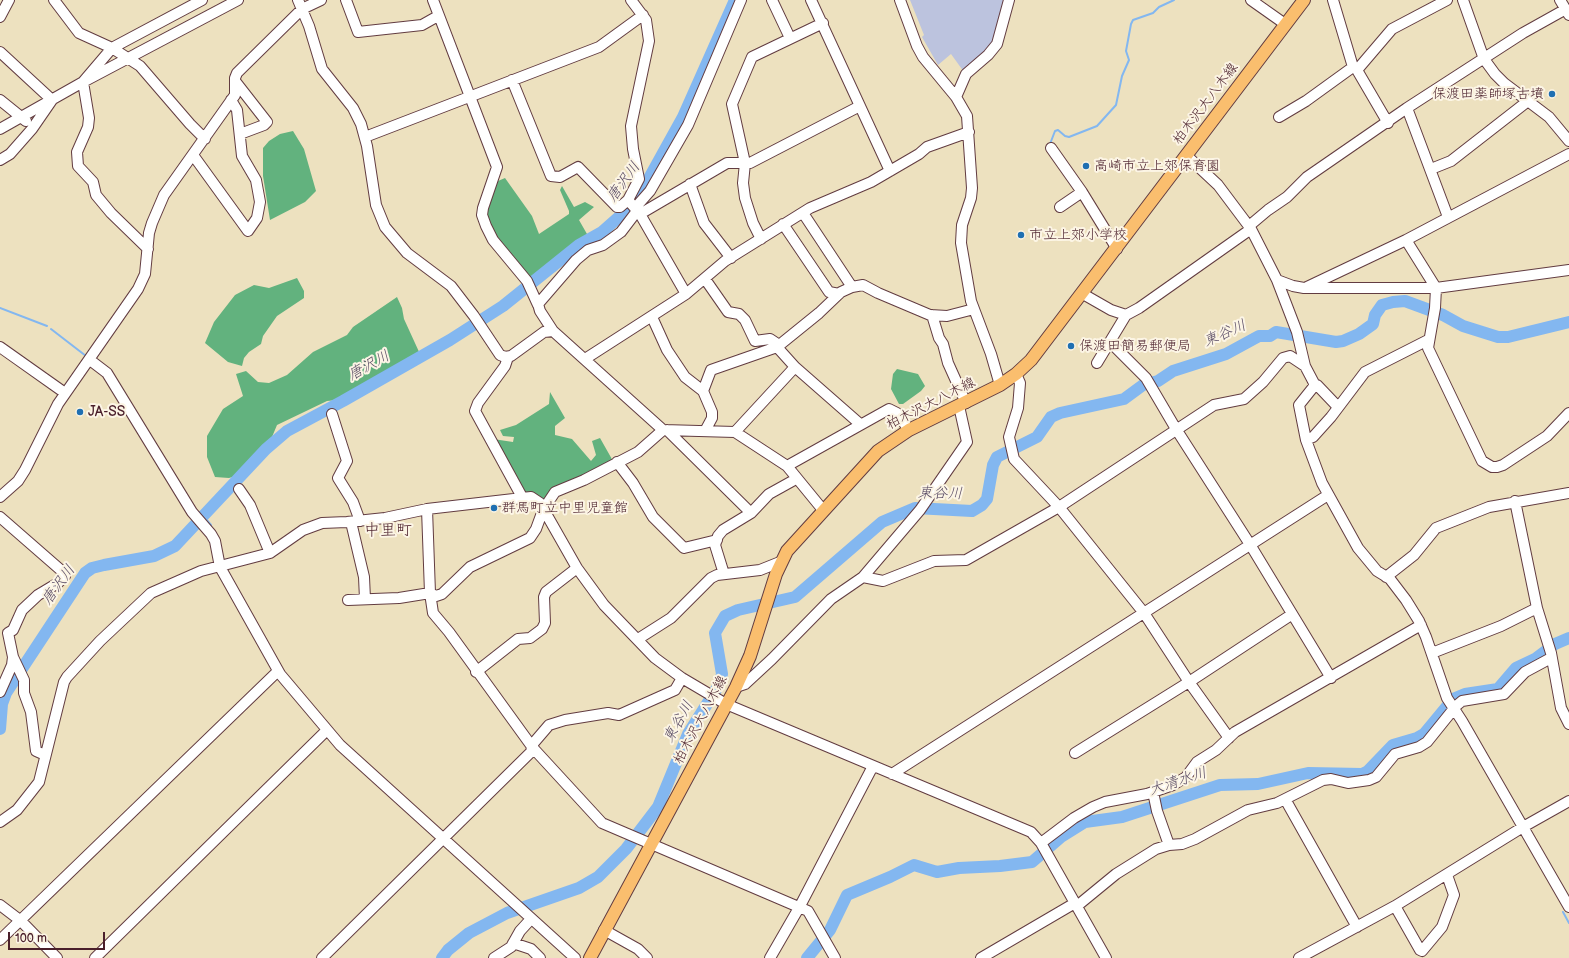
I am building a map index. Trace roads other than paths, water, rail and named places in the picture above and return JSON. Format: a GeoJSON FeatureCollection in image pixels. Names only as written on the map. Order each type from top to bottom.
{"type":"FeatureCollection","features":[{"type":"Feature","properties":{"kind":"main road","name":"柏木沢大八木線"},"geometry":{"type":"LineString","coordinates":[[590,958],[652,844],[722,702],[736,687],[750,656],[780,562],[795,540],[871,457],[886,445],[909,430],[1000,385],[1016,374],[1031,360],[1083,294],[1304,0]]}},
{"type":"Feature","properties":{"kind":"street"},"geometry":{"type":"LineString","coordinates":[[0,17],[8,0]]}},
{"type":"Feature","properties":{"kind":"street"},"geometry":{"type":"LineString","coordinates":[[54,0],[79,33],[90,40],[112,48],[145,71],[190,124],[205,139]]}},
{"type":"Feature","properties":{"kind":"street"},"geometry":{"type":"LineString","coordinates":[[0,129],[23,118],[83,82],[238,0]]}},
{"type":"Feature","properties":{"kind":"street"},"geometry":{"type":"LineString","coordinates":[[0,497],[18,481],[65,394],[138,289],[145,274],[149,233],[152,222],[164,195],[205,139],[231,100],[236,90],[235,81],[237,73],[300,4],[321,0]]}},
{"type":"Feature","properties":{"kind":"street"},"geometry":{"type":"LineString","coordinates":[[346,0],[358,32],[422,25],[438,16]]}},
{"type":"Feature","properties":{"kind":"street"},"geometry":{"type":"LineString","coordinates":[[433,0],[497,167],[482,215],[493,240],[527,281],[538,305],[553,331],[665,430],[751,513]]}},
{"type":"Feature","properties":{"kind":"street"},"geometry":{"type":"LineString","coordinates":[[538,305],[576,260],[588,250],[603,245],[621,232],[634,207],[639,179],[633,149],[631,126],[649,41],[648,25],[643,15],[631,0]]}},
{"type":"Feature","properties":{"kind":"street"},"geometry":{"type":"LineString","coordinates":[[634,207],[650,191],[688,125],[741,0]]}},
{"type":"Feature","properties":{"kind":"street"},"geometry":{"type":"LineString","coordinates":[[772,0],[790,38]]}},
{"type":"Feature","properties":{"kind":"street"},"geometry":{"type":"LineString","coordinates":[[811,0],[823,23],[890,171]]}},
{"type":"Feature","properties":{"kind":"street"},"geometry":{"type":"LineString","coordinates":[[900,0],[917,46],[923,57],[956,97],[967,116],[972,198],[962,225],[960,243],[968,291],[991,354],[1000,385]]}},
{"type":"Feature","properties":{"kind":"street"},"geometry":{"type":"LineString","coordinates":[[956,97],[966,74],[992,52],[997,44],[1009,0]]}},
{"type":"Feature","properties":{"kind":"street"},"geometry":{"type":"LineString","coordinates":[[1250,0],[1285,24]]}},
{"type":"Feature","properties":{"kind":"street"},"geometry":{"type":"LineString","coordinates":[[1333,0],[1355,68],[1388,123]]}},
{"type":"Feature","properties":{"kind":"street"},"geometry":{"type":"LineString","coordinates":[[1279,116],[1306,101],[1355,68],[1392,29],[1447,0]]}},
{"type":"Feature","properties":{"kind":"street"},"geometry":{"type":"LineString","coordinates":[[1464,0],[1484,59],[1495,74],[1504,83],[1549,117],[1569,140]]}},
{"type":"Feature","properties":{"kind":"street"},"geometry":{"type":"LineString","coordinates":[[148,249],[111,213],[96,195],[93,182],[78,166],[77,152],[88,127],[89,118],[83,82],[112,48],[198,2],[207,16]]}},
{"type":"Feature","properties":{"kind":"street"},"geometry":{"type":"LineString","coordinates":[[300,4],[319,63],[356,114],[365,137],[376,205],[385,227],[407,254],[451,286],[500,354],[508,357]]}},
{"type":"Feature","properties":{"kind":"street"},"geometry":{"type":"LineString","coordinates":[[1097,362],[1126,315],[1139,308],[1249,229],[1268,210],[1287,197],[1307,177],[1388,123],[1407,108],[1522,33],[1565,8]]}},
{"type":"Feature","properties":{"kind":"street"},"geometry":{"type":"LineString","coordinates":[[365,137],[599,47],[643,15]]}},
{"type":"Feature","properties":{"kind":"street"},"geometry":{"type":"LineString","coordinates":[[761,239],[753,223],[745,198],[743,183],[745,163],[733,113],[732,104],[734,96],[742,83],[752,57],[823,23]]}},
{"type":"Feature","properties":{"kind":"street"},"geometry":{"type":"LineString","coordinates":[[0,52],[52,100]]}},
{"type":"Feature","properties":{"kind":"street"},"geometry":{"type":"LineString","coordinates":[[512,80],[552,176],[560,177],[578,168],[617,207],[634,207],[690,184],[726,163],[750,163],[860,106]]}},
{"type":"Feature","properties":{"kind":"street"},"geometry":{"type":"LineString","coordinates":[[235,81],[267,122],[264,125],[240,134]]}},
{"type":"Feature","properties":{"kind":"street"},"geometry":{"type":"LineString","coordinates":[[0,100],[23,118],[32,128]]}},
{"type":"Feature","properties":{"kind":"street"},"geometry":{"type":"LineString","coordinates":[[0,160],[10,154],[32,128],[52,100]]}},
{"type":"Feature","properties":{"kind":"street"},"geometry":{"type":"LineString","coordinates":[[193,155],[248,231],[257,218],[260,202],[256,180],[242,156],[237,110],[231,100]]}},
{"type":"Feature","properties":{"kind":"street"},"geometry":{"type":"LineString","coordinates":[[1431,169],[1451,161],[1528,101]]}},
{"type":"Feature","properties":{"kind":"street"},"geometry":{"type":"LineString","coordinates":[[1407,108],[1448,217]]}},
{"type":"Feature","properties":{"kind":"street"},"geometry":{"type":"LineString","coordinates":[[585,359],[686,294],[731,258],[802,212],[871,182],[927,147],[969,132]]}},
{"type":"Feature","properties":{"kind":"street"},"geometry":{"type":"LineString","coordinates":[[1051,148],[1082,192],[1116,249]]}},
{"type":"Feature","properties":{"kind":"street"},"geometry":{"type":"LineString","coordinates":[[1304,288],[1406,240],[1569,154]]}},
{"type":"Feature","properties":{"kind":"street"},"geometry":{"type":"LineString","coordinates":[[1186,156],[1218,185],[1249,229],[1277,280],[1297,332],[1305,366],[1315,385],[1317,385],[1338,407]]}},
{"type":"Feature","properties":{"kind":"street"},"geometry":{"type":"LineString","coordinates":[[690,184],[704,223],[731,258]]}},
{"type":"Feature","properties":{"kind":"street"},"geometry":{"type":"LineString","coordinates":[[1060,207],[1082,192]]}},
{"type":"Feature","properties":{"kind":"street"},"geometry":{"type":"LineString","coordinates":[[634,207],[686,294]]}},
{"type":"Feature","properties":{"kind":"street"},"geometry":{"type":"LineString","coordinates":[[802,212],[852,287]]}},
{"type":"Feature","properties":{"kind":"street"},"geometry":{"type":"LineString","coordinates":[[783,224],[829,292],[839,294]]}},
{"type":"Feature","properties":{"kind":"street"},"geometry":{"type":"LineString","coordinates":[[1406,240],[1436,288],[1435,308],[1428,340],[1428,348],[1461,421],[1482,461],[1486,465],[1497,467],[1503,465],[1547,436],[1569,413]]}},
{"type":"Feature","properties":{"kind":"street"},"geometry":{"type":"LineString","coordinates":[[1277,280],[1293,286],[1304,288],[1436,288],[1569,270]]}},
{"type":"Feature","properties":{"kind":"street"},"geometry":{"type":"LineString","coordinates":[[705,279],[728,312],[739,314],[745,320],[756,341],[770,339],[778,346],[795,367],[860,424]]}},
{"type":"Feature","properties":{"kind":"street"},"geometry":{"type":"LineString","coordinates":[[703,391],[710,370],[778,346],[819,313],[839,294],[852,287],[863,285],[878,293],[932,315],[947,316],[974,309]]}},
{"type":"Feature","properties":{"kind":"street"},"geometry":{"type":"LineString","coordinates":[[1083,294],[1111,310],[1126,315]]}},
{"type":"Feature","properties":{"kind":"street"},"geometry":{"type":"LineString","coordinates":[[736,687],[744,684],[766,664],[831,599],[862,577],[920,510],[966,442],[963,404],[932,315]]}},
{"type":"Feature","properties":{"kind":"street"},"geometry":{"type":"LineString","coordinates":[[652,317],[667,350],[685,377],[703,391],[712,412],[712,418],[705,431]]}},
{"type":"Feature","properties":{"kind":"street"},"geometry":{"type":"LineString","coordinates":[[522,497],[475,411],[478,403],[505,366],[508,357],[544,332],[553,331]]}},
{"type":"Feature","properties":{"kind":"street"},"geometry":{"type":"LineString","coordinates":[[1306,440],[1313,436],[1365,372],[1428,340]]}},
{"type":"Feature","properties":{"kind":"street"},"geometry":{"type":"LineString","coordinates":[[1110,342],[1146,378],[1176,429],[1251,546],[1291,615],[1331,678]]}},
{"type":"Feature","properties":{"kind":"street"},"geometry":{"type":"LineString","coordinates":[[0,347],[65,394]]}},
{"type":"Feature","properties":{"kind":"street"},"geometry":{"type":"LineString","coordinates":[[862,577],[883,581],[934,561],[966,560],[1059,507],[1214,405],[1244,399],[1263,382],[1283,358],[1290,356],[1305,366]]}},
{"type":"Feature","properties":{"kind":"street"},"geometry":{"type":"LineString","coordinates":[[90,360],[107,373],[196,516],[215,540],[220,567],[278,670],[340,744],[575,958]]}},
{"type":"Feature","properties":{"kind":"street"},"geometry":{"type":"LineString","coordinates":[[735,432],[795,367]]}},
{"type":"Feature","properties":{"kind":"street"},"geometry":{"type":"LineString","coordinates":[[1016,374],[1020,383],[1020,393],[1018,408],[1009,438],[1012,455],[1019,465],[1059,507],[1144,613],[1189,682],[1229,738]]}},
{"type":"Feature","properties":{"kind":"street"},"geometry":{"type":"LineString","coordinates":[[1315,385],[1299,405],[1306,440],[1318,474],[1328,495],[1358,548],[1377,571],[1386,576],[1406,600],[1421,625],[1451,704],[1569,907]]}},
{"type":"Feature","properties":{"kind":"street"},"geometry":{"type":"LineString","coordinates":[[787,466],[889,409],[897,413],[909,430]]}},
{"type":"Feature","properties":{"kind":"street"},"geometry":{"type":"LineString","coordinates":[[332,414],[347,461],[338,478],[353,502],[364,578],[365,599]]}},
{"type":"Feature","properties":{"kind":"street"},"geometry":{"type":"LineString","coordinates":[[348,600],[399,598],[430,593],[436,596],[442,594],[470,567],[530,538],[536,529],[543,510],[555,492],[584,480],[642,450],[665,430],[735,432],[787,466],[796,479],[823,510]]}},
{"type":"Feature","properties":{"kind":"street"},"geometry":{"type":"LineString","coordinates":[[617,462],[633,482],[652,517],[684,548],[717,540]]}},
{"type":"Feature","properties":{"kind":"street"},"geometry":{"type":"LineString","coordinates":[[724,574],[715,544],[724,530],[751,513],[769,494],[796,479]]}},
{"type":"Feature","properties":{"kind":"street"},"geometry":{"type":"LineString","coordinates":[[239,489],[250,505],[270,553]]}},
{"type":"Feature","properties":{"kind":"street"},"geometry":{"type":"LineString","coordinates":[[1386,576],[1414,555],[1436,528],[1489,507],[1515,501],[1569,493]]}},
{"type":"Feature","properties":{"kind":"street"},"geometry":{"type":"LineString","coordinates":[[892,774],[1251,546],[1328,495]]}},
{"type":"Feature","properties":{"kind":"street"},"geometry":{"type":"LineString","coordinates":[[0,822],[17,810],[35,788],[40,779],[64,682],[100,641],[151,593],[201,571],[270,553],[303,530],[316,524],[356,521],[427,509],[522,497],[535,499],[540,503],[577,568],[604,605],[655,658],[682,678],[722,702],[1028,830],[1042,844],[1106,958]]}},
{"type":"Feature","properties":{"kind":"street"},"geometry":{"type":"LineString","coordinates":[[1515,501],[1537,608],[1551,653],[1561,708],[1569,724]]}},
{"type":"Feature","properties":{"kind":"street"},"geometry":{"type":"LineString","coordinates":[[427,509],[430,593],[433,613],[449,632],[476,672],[533,748],[602,823],[800,906],[808,911],[834,958]]}},
{"type":"Feature","properties":{"kind":"street"},"geometry":{"type":"LineString","coordinates":[[0,517],[64,572],[65,576],[58,583],[38,595],[22,610],[13,630],[8,633]]}},
{"type":"Feature","properties":{"kind":"street"},"geometry":{"type":"LineString","coordinates":[[638,639],[671,618],[711,578],[724,574],[760,570],[780,562]]}},
{"type":"Feature","properties":{"kind":"street"},"geometry":{"type":"LineString","coordinates":[[476,672],[518,639],[530,638],[542,629],[545,623],[544,597],[546,592],[577,568]]}},
{"type":"Feature","properties":{"kind":"street"},"geometry":{"type":"LineString","coordinates":[[1432,653],[1501,626],[1537,608]]}},
{"type":"Feature","properties":{"kind":"street"},"geometry":{"type":"LineString","coordinates":[[1075,753],[1189,682],[1291,615]]}},
{"type":"Feature","properties":{"kind":"street"},"geometry":{"type":"LineString","coordinates":[[1042,844],[1074,818],[1092,807],[1105,802],[1153,792],[1173,786],[1186,777],[1197,762],[1216,750],[1229,738],[1284,703],[1331,678],[1421,625]]}},
{"type":"Feature","properties":{"kind":"street"},"geometry":{"type":"LineString","coordinates":[[0,626],[8,633],[13,657],[24,680],[24,693],[31,712],[36,751],[45,755]]}},
{"type":"Feature","properties":{"kind":"street"},"geometry":{"type":"LineString","coordinates":[[0,692],[12,665],[13,657]]}},
{"type":"Feature","properties":{"kind":"street"},"geometry":{"type":"LineString","coordinates":[[981,958],[1076,905],[1116,874],[1142,857],[1169,845],[1189,841],[1248,810],[1285,799],[1323,780],[1331,779],[1348,783],[1369,780],[1376,777],[1395,754],[1419,747],[1427,742],[1451,704],[1504,694],[1525,672],[1551,658]]}},
{"type":"Feature","properties":{"kind":"street"},"geometry":{"type":"LineString","coordinates":[[0,940],[278,670]]}},
{"type":"Feature","properties":{"kind":"street"},"geometry":{"type":"LineString","coordinates":[[322,958],[533,748],[549,725],[565,720],[608,713],[619,715],[674,690],[682,678]]}},
{"type":"Feature","properties":{"kind":"street"},"geometry":{"type":"LineString","coordinates":[[95,958],[327,730]]}},
{"type":"Feature","properties":{"kind":"street"},"geometry":{"type":"LineString","coordinates":[[770,958],[800,906],[873,766]]}},
{"type":"Feature","properties":{"kind":"street"},"geometry":{"type":"LineString","coordinates":[[1153,792],[1156,807],[1169,845]]}},
{"type":"Feature","properties":{"kind":"street"},"geometry":{"type":"LineString","coordinates":[[1285,799],[1357,928]]}},
{"type":"Feature","properties":{"kind":"street"},"geometry":{"type":"LineString","coordinates":[[1299,958],[1357,928],[1447,875],[1523,827],[1569,802]]}},
{"type":"Feature","properties":{"kind":"street"},"geometry":{"type":"LineString","coordinates":[[1395,906],[1420,950],[1422,951],[1442,927],[1454,895],[1447,875]]}},
{"type":"Feature","properties":{"kind":"street"},"geometry":{"type":"LineString","coordinates":[[0,905],[21,921],[57,958]]}},
{"type":"Feature","properties":{"kind":"street"},"geometry":{"type":"LineString","coordinates":[[494,958],[508,951],[530,917]]}},
{"type":"Feature","properties":{"kind":"street"},"geometry":{"type":"LineString","coordinates":[[604,930],[640,951],[647,958]]}},
{"type":"Feature","properties":{"kind":"street"},"geometry":{"type":"LineString","coordinates":[[513,943],[531,949],[540,958]]}},
{"type":"Feature","properties":{"kind":"waterway","name":"唐沢川"},"geometry":{"type":"LineString","coordinates":[[0,729],[2,704],[6,693],[85,573],[92,568],[104,565],[154,556],[175,546],[266,449],[287,431],[450,340],[503,306],[579,245],[602,232],[628,209],[647,182],[683,117],[735,0]]}},
{"type":"Feature","properties":{"kind":"waterway"},"geometry":{"type":"LineString","coordinates":[[1050,144],[1055,131],[1058,130],[1065,136],[1069,137],[1097,126],[1116,105],[1122,76],[1129,60],[1126,51],[1133,20],[1153,13],[1159,7],[1174,0]]}},
{"type":"Feature","properties":{"kind":"waterway","name":"東谷川"},"geometry":{"type":"LineString","coordinates":[[442,958],[448,950],[469,933],[507,913],[579,888],[598,877],[626,849],[658,807],[688,734],[719,685],[722,674],[715,633],[725,616],[738,610],[795,597],[882,522],[915,508],[972,511],[982,505],[987,499],[993,465],[997,457],[1037,437],[1051,417],[1060,413],[1124,399],[1143,385],[1158,381],[1173,371],[1226,354],[1259,336],[1270,336],[1276,332],[1336,342],[1343,341],[1359,334],[1373,324],[1375,315],[1382,305],[1393,302],[1405,301],[1443,315],[1463,326],[1498,337],[1508,337],[1569,322]]}},
{"type":"Feature","properties":{"kind":"waterway"},"geometry":{"type":"LineString","coordinates":[[0,308],[47,326]]}},
{"type":"Feature","properties":{"kind":"waterway"},"geometry":{"type":"LineString","coordinates":[[51,329],[86,356]]}},
{"type":"Feature","properties":{"kind":"waterway","name":"唐沢川"},"geometry":{"type":"LineString","coordinates":[[200,512],[211,525]]}},
{"type":"Feature","properties":{"kind":"waterway","name":"大清水川"},"geometry":{"type":"LineString","coordinates":[[807,958],[830,930],[847,895],[914,865],[937,872],[959,868],[1000,866],[1032,862],[1061,837],[1085,822],[1122,817],[1220,785],[1258,784],[1308,773],[1362,774],[1368,771],[1393,745],[1417,738],[1424,734],[1453,699],[1465,694],[1498,689],[1516,668],[1535,659],[1555,644],[1569,638]]}},
{"type":"Feature","properties":{"kind":"waterway"},"geometry":{"type":"LineString","coordinates":[[1563,912],[1569,923]]}},
{"type":"Feature","properties":{"kind":"place","name":"保渡田薬師塚古墳"},"geometry":{"type":"Point","coordinates":[1552,94]}},
{"type":"Feature","properties":{"kind":"place","name":"高崎市立上郊保育園"},"geometry":{"type":"Point","coordinates":[1086,166]}},
{"type":"Feature","properties":{"kind":"place","name":"市立上郊小学校"},"geometry":{"type":"Point","coordinates":[1021,235]}},
{"type":"Feature","properties":{"kind":"place","name":"保渡田簡易郵便局"},"geometry":{"type":"Point","coordinates":[1071,346]}},
{"type":"Feature","properties":{"kind":"place","name":"JA-SS"},"geometry":{"type":"Point","coordinates":[80,412]}},
{"type":"Feature","properties":{"kind":"place","name":"群馬町立中里児童館"},"geometry":{"type":"Point","coordinates":[494,508]}},
{"type":"Feature","properties":{"kind":"district","name":"中里町"},"geometry":{"type":"Point","coordinates":[388,531]}}]}
